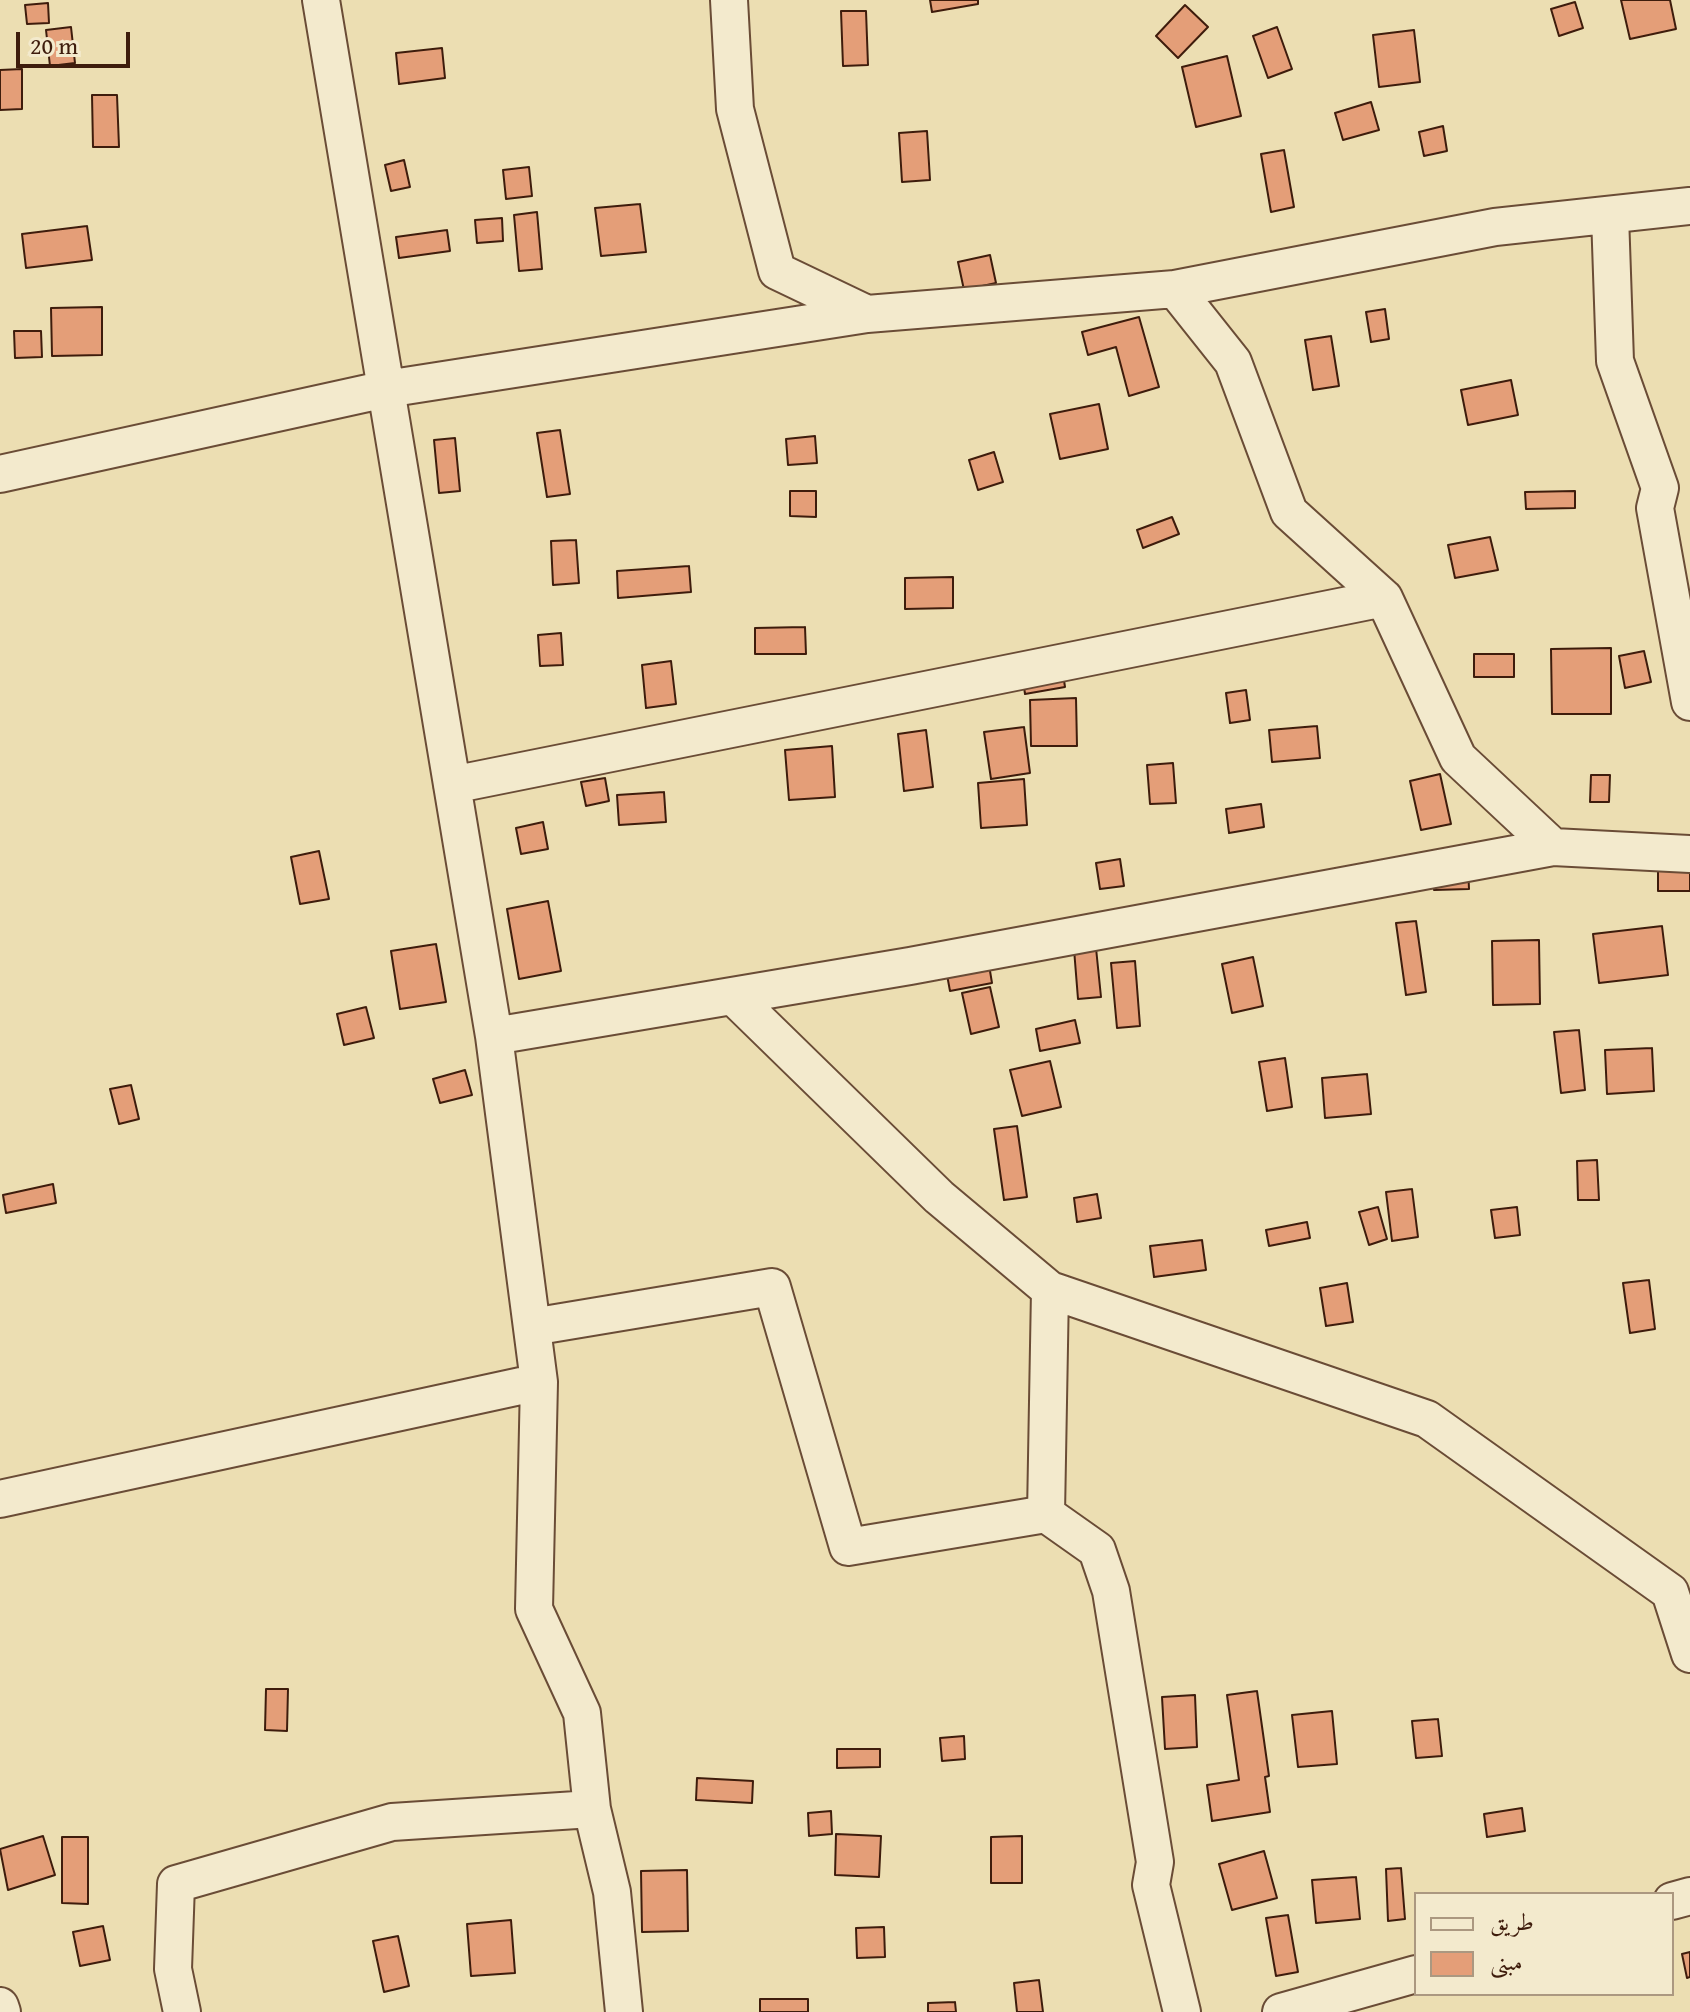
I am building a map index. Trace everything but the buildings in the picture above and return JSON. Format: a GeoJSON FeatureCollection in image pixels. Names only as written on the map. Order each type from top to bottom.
{"type":"FeatureCollection","features":[{"type":"Feature","properties":{"kind":"street"},"geometry":{"type":"LineString","coordinates":[[321,0],[494,1036],[539,1382],[534,1609],[582,1713],[592,1809],[612,1892],[624,2012]]}},
{"type":"Feature","properties":{"kind":"street"},"geometry":{"type":"LineString","coordinates":[[729,0],[735,109],[777,271],[867,314]]}},
{"type":"Feature","properties":{"kind":"street"},"geometry":{"type":"LineString","coordinates":[[0,474],[386,389],[867,314],[1175,289],[1495,227],[1690,206]]}},
{"type":"Feature","properties":{"kind":"street"},"geometry":{"type":"LineString","coordinates":[[1610,215],[1615,361],[1675,486],[1655,508],[1690,702]]}},
{"type":"Feature","properties":{"kind":"street"},"geometry":{"type":"LineString","coordinates":[[1175,289],[1233,362],[1289,512],[1384,598],[1458,758],[1553,847]]}},
{"type":"Feature","properties":{"kind":"street"},"geometry":{"type":"LineString","coordinates":[[452,785],[1384,598]]}},
{"type":"Feature","properties":{"kind":"street"},"geometry":{"type":"LineString","coordinates":[[494,1036],[733,996],[1553,847],[1690,854]]}},
{"type":"Feature","properties":{"kind":"street"},"geometry":{"type":"LineString","coordinates":[[733,996],[939,1197],[1050,1290],[1427,1419],[1680,1590],[1690,1654]]}},
{"type":"Feature","properties":{"kind":"street"},"geometry":{"type":"LineString","coordinates":[[532,1327],[772,1287],[848,1547],[1046,1514],[1097,1550],[1111,1591],[1155,1862],[1151,1885],[1182,2012]]}},
{"type":"Feature","properties":{"kind":"street"},"geometry":{"type":"LineString","coordinates":[[1046,1514],[1050,1290]]}},
{"type":"Feature","properties":{"kind":"street"},"geometry":{"type":"LineString","coordinates":[[0,1499],[539,1382]]}},
{"type":"Feature","properties":{"kind":"street"},"geometry":{"type":"LineString","coordinates":[[182,2012],[173,1969],[176,1884],[392,1822],[592,1809]]}},
{"type":"Feature","properties":{"kind":"street"},"geometry":{"type":"LineString","coordinates":[[1281,2012],[1414,1975]]}},
{"type":"Feature","properties":{"kind":"street"},"geometry":{"type":"LineString","coordinates":[[0,2006],[2,2012]]}}]}
